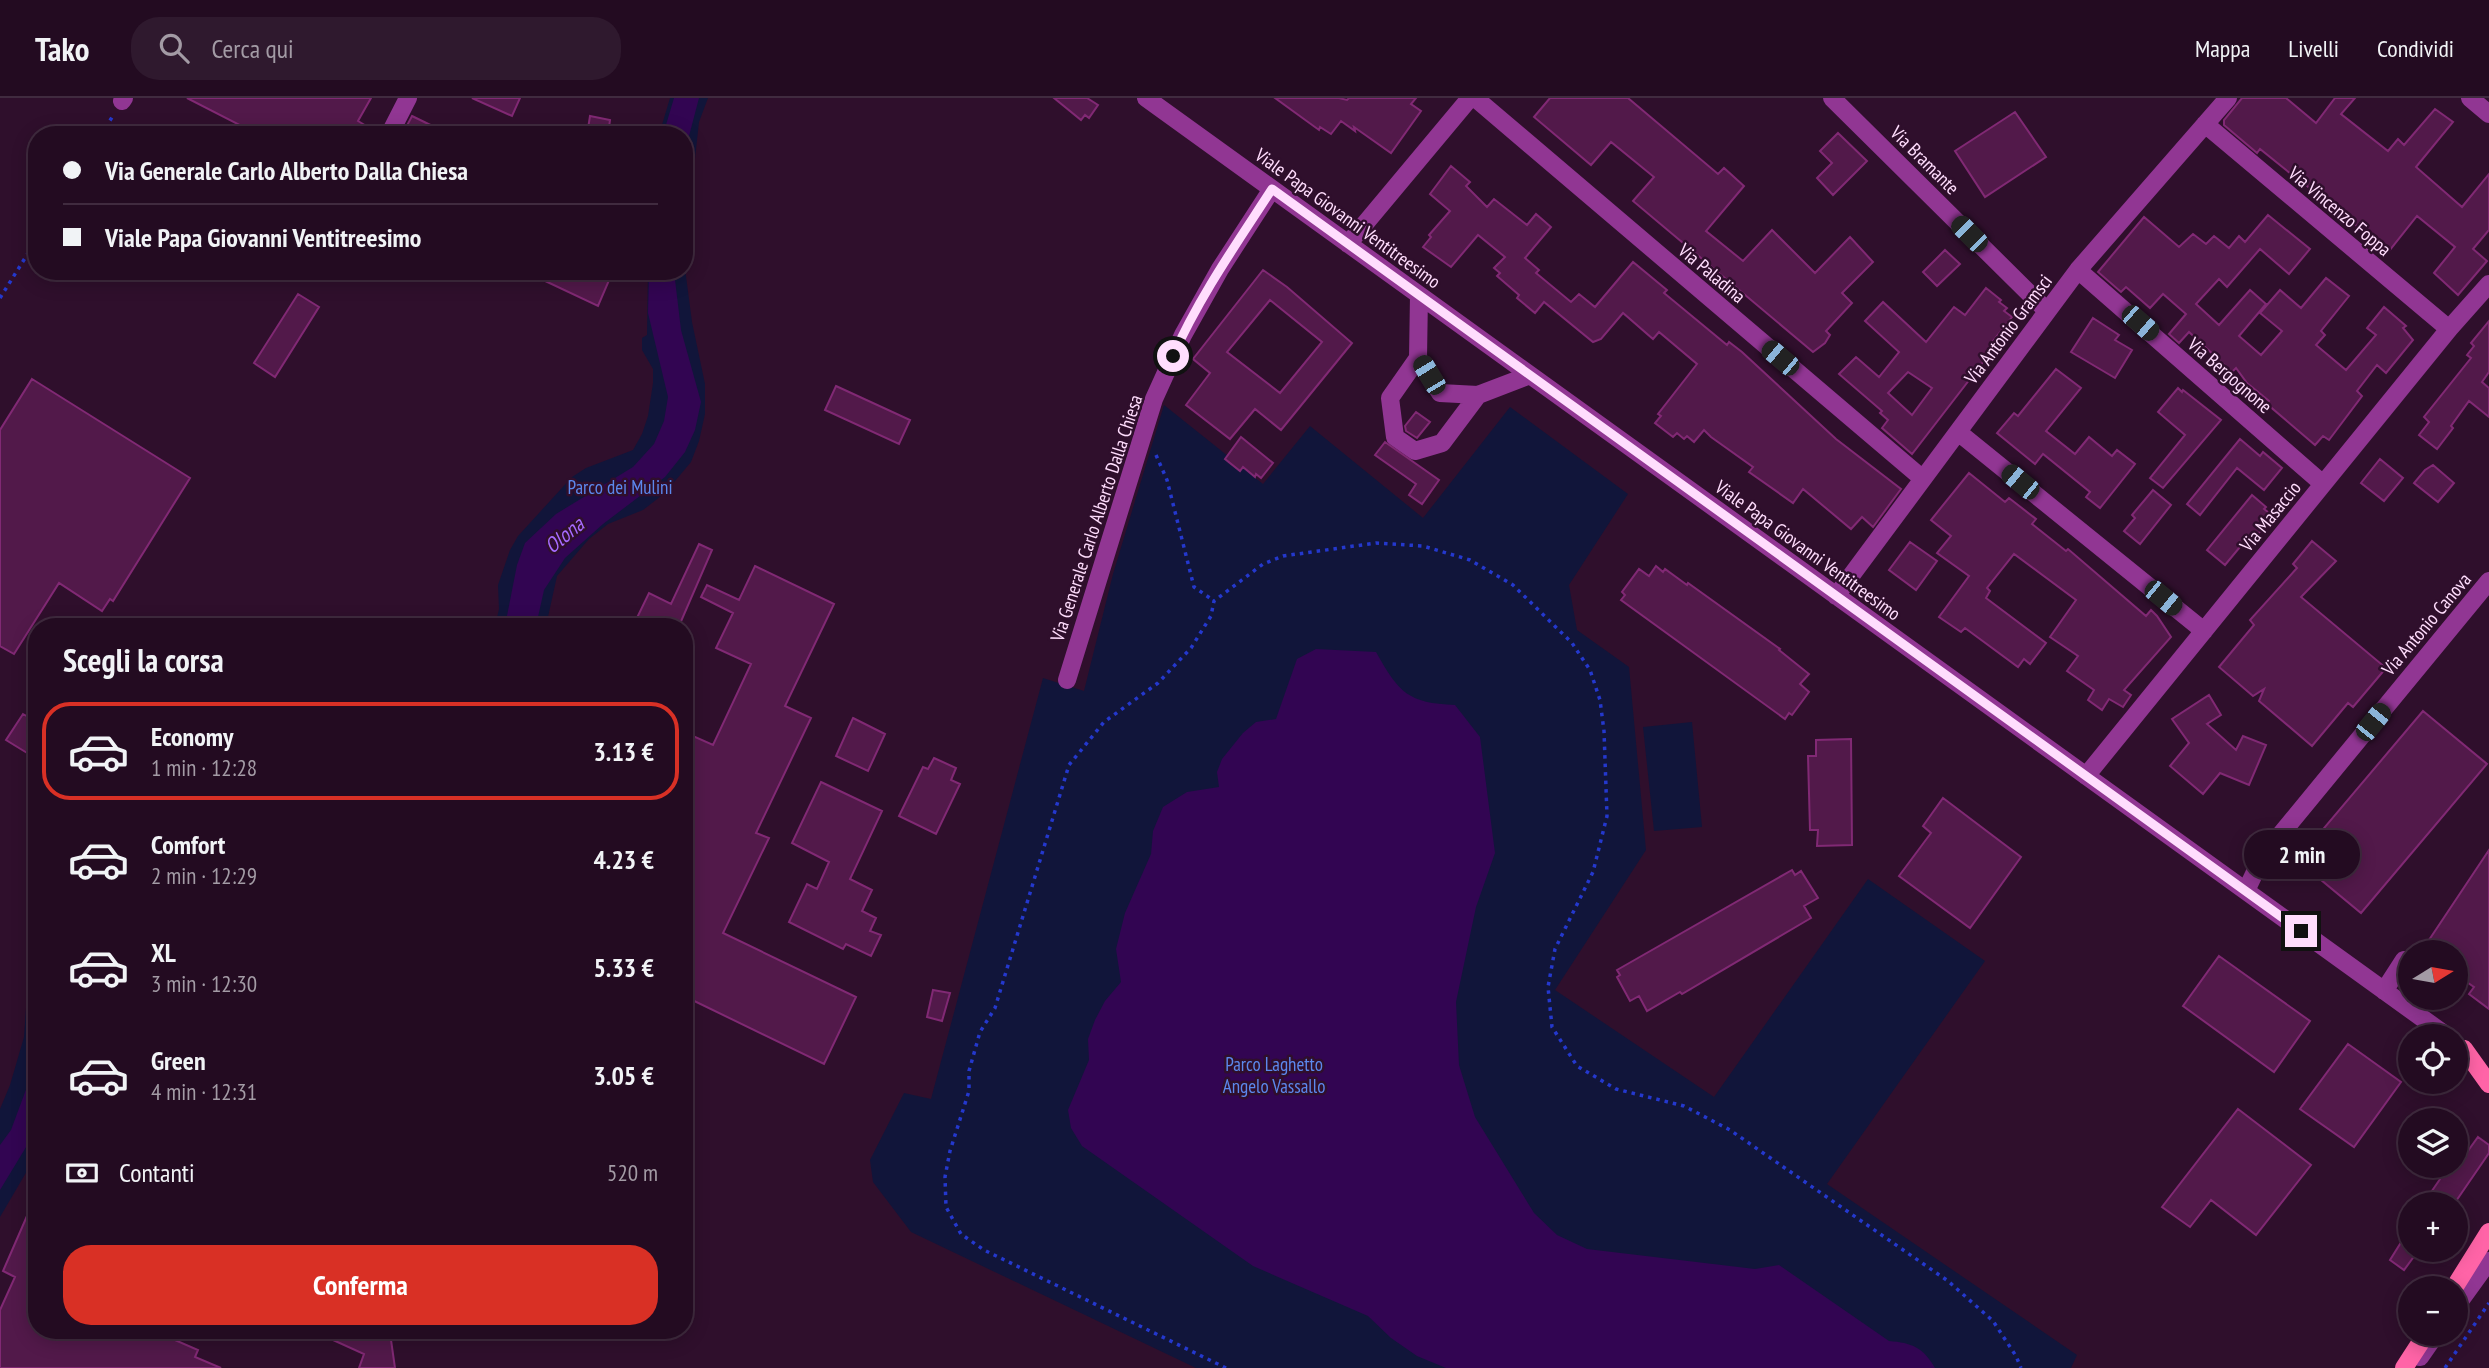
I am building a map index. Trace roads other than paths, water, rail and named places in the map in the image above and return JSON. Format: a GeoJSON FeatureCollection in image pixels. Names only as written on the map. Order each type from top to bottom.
{"type":"FeatureCollection","features":[{"type":"Feature","properties":{"kind":"main road"},"geometry":{"type":"LineString","coordinates":[[2468,1056],[2489,1084]]}},
{"type":"Feature","properties":{"kind":"main road"},"geometry":{"type":"LineString","coordinates":[[2463,1276],[2486,1247],[2489,1215]]}},
{"type":"Feature","properties":{"kind":"main road"},"geometry":{"type":"LineString","coordinates":[[2404,1368],[2418,1346]]}},
{"type":"Feature","properties":{"kind":"street"},"geometry":{"type":"LineString","coordinates":[[394,126],[408,98]]}},
{"type":"Feature","properties":{"kind":"street","name":"Viale Papa Giovanni Ventitreesimo"},"geometry":{"type":"LineString","coordinates":[[1146,98],[2430,1024]]}},
{"type":"Feature","properties":{"kind":"street"},"geometry":{"type":"LineString","coordinates":[[1348,244],[1473,98]]}},
{"type":"Feature","properties":{"kind":"street","name":"Via Paladina"},"geometry":{"type":"LineString","coordinates":[[1473,98],[1923,479]]}},
{"type":"Feature","properties":{"kind":"street","name":"Via Bramante"},"geometry":{"type":"LineString","coordinates":[[1832,98],[2047,311]]}},
{"type":"Feature","properties":{"kind":"street","name":"Via Antonio Gramsci"},"geometry":{"type":"LineString","coordinates":[[1836,596],[2078,270],[2228,98]]}},
{"type":"Feature","properties":{"kind":"street"},"geometry":{"type":"LineString","coordinates":[[2470,98],[2489,114]]}},
{"type":"Feature","properties":{"kind":"street","name":"Via Vincenzo Foppa"},"geometry":{"type":"LineString","coordinates":[[2205,124],[2449,329]]}},
{"type":"Feature","properties":{"kind":"street","name":"Via Generale Carlo Alberto Dalla Chiesa"},"geometry":{"type":"LineString","coordinates":[[1067,680],[1154,400],[1183,335],[1220,269],[1272,189]]}},
{"type":"Feature","properties":{"kind":"street","name":"Via Bergognone"},"geometry":{"type":"LineString","coordinates":[[2078,270],[2323,484]]}},
{"type":"Feature","properties":{"kind":"street","name":"Via Masaccio"},"geometry":{"type":"LineString","coordinates":[[2086,776],[2449,329],[2489,284]]}},
{"type":"Feature","properties":{"kind":"street"},"geometry":{"type":"LineString","coordinates":[[1419,295],[1418,358],[1440,393],[1478,395],[1530,375]]}},
{"type":"Feature","properties":{"kind":"street"},"geometry":{"type":"LineString","coordinates":[[1418,358],[1390,398],[1395,437],[1415,451],[1441,443],[1478,395]]}},
{"type":"Feature","properties":{"kind":"street"},"geometry":{"type":"LineString","coordinates":[[1958,432],[2204,631]]}},
{"type":"Feature","properties":{"kind":"street","name":"Via Antonio Canova"},"geometry":{"type":"LineString","coordinates":[[2246,891],[2250,877],[2262,856],[2489,581]]}},
{"type":"Feature","properties":{"kind":"street","name":"Via Antonio Canova"},"geometry":{"type":"LineString","coordinates":[[2229,879],[2262,856]]}},
{"type":"Feature","properties":{"kind":"street"},"geometry":{"type":"LineString","coordinates":[[2384,991],[2398,969]]}},
{"type":"Feature","properties":{"kind":"street"},"geometry":{"type":"LineString","coordinates":[[2468,1051],[2489,1066]]}},
{"type":"Feature","properties":{"kind":"street"},"geometry":{"type":"LineString","coordinates":[[2468,1282],[2486,1247]]}},
{"type":"Feature","properties":{"kind":"street"},"geometry":{"type":"LineString","coordinates":[[2412,1368],[2428,1346]]}},
{"type":"Feature","properties":{"kind":"water"},"geometry":{"type":"Polygon","coordinates":[[[674,98],[699,98],[692,126],[666,126],[674,98]]]}},
{"type":"Feature","properties":{"kind":"water","name":"Olona"},"geometry":{"type":"Polygon","coordinates":[[[649,280],[675,280],[681,330],[701,402],[695,430],[685,452],[665,477],[603,524],[565,558],[544,590],[538,618],[507,618],[517,565],[525,543],[556,514],[633,467],[654,444],[664,421],[668,397],[648,313],[649,280]]]}},
{"type":"Feature","properties":{"kind":"water"},"geometry":{"type":"Polygon","coordinates":[[[1316,649],[1376,652],[1391,677],[1406,693],[1426,702],[1455,705],[1480,737],[1495,853],[1476,907],[1456,1002],[1459,1065],[1475,1117],[1534,1213],[1557,1235],[1587,1249],[1755,1269],[1779,1265],[1889,1341],[1916,1347],[1935,1368],[1446,1368],[1417,1356],[1391,1338],[1368,1316],[1253,1266],[1082,1146],[1071,1128],[1068,1110],[1089,1060],[1088,1039],[1095,1020],[1105,1001],[1121,982],[1116,949],[1125,913],[1151,854],[1153,831],[1163,807],[1187,792],[1219,787],[1217,772],[1222,759],[1243,733],[1256,722],[1276,719],[1297,659],[1316,649]]]}},
{"type":"Feature","properties":{"kind":"water"},"geometry":{"type":"Polygon","coordinates":[[[28,1084],[28,1144],[0,1190],[0,1145],[11,1130],[28,1084]]]}},
{"type":"Feature","properties":{"kind":"park label","name":"Parco dei Mulini"},"geometry":{"type":"Point","coordinates":[620,487]}},
{"type":"Feature","properties":{"kind":"park label","name":"Parco Laghetto Angelo Vassallo"},"geometry":{"type":"Point","coordinates":[1274,1075]}}]}
